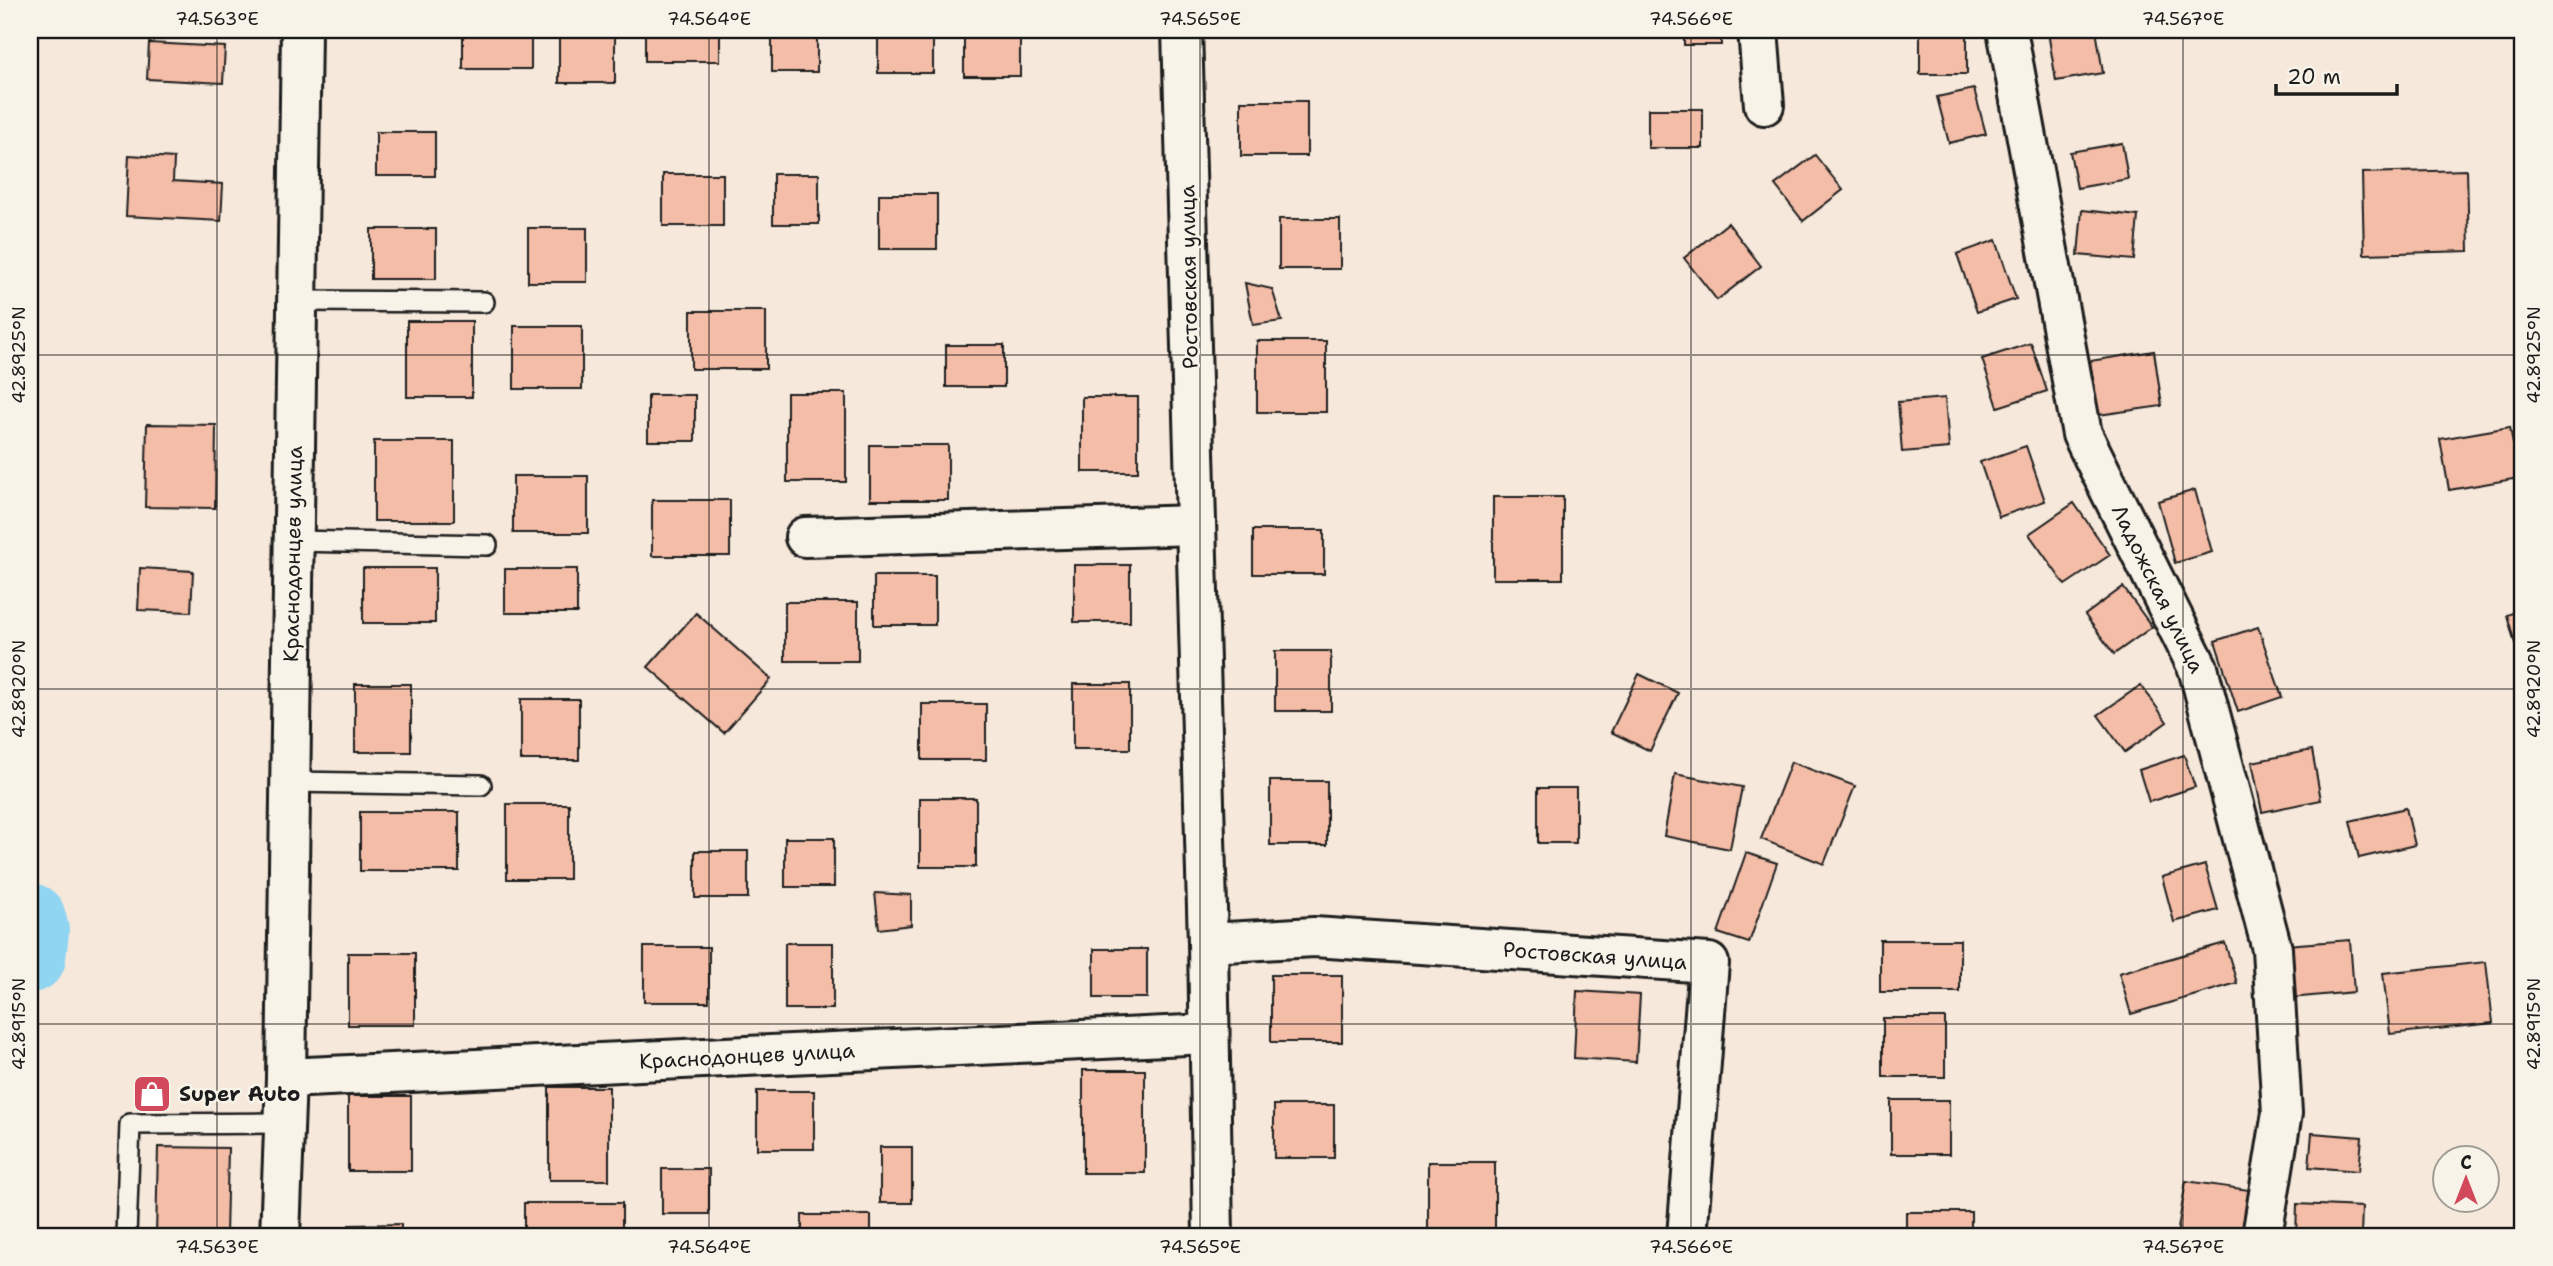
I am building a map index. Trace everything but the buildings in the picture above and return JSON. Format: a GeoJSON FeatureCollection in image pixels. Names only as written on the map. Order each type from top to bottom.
{"type":"FeatureCollection","features":[{"type":"Feature","properties":{"kind":"street","name":"Краснодонцев улица"},"geometry":{"type":"LineString","coordinates":[[280,1236],[286,1078],[300,30]]}},
{"type":"Feature","properties":{"kind":"street","name":"Ростовская улица"},"geometry":{"type":"LineString","coordinates":[[1182,30],[1208,943],[1213,1236]]}},
{"type":"Feature","properties":{"kind":"street"},"geometry":{"type":"LineString","coordinates":[[1758,30],[1764,106]]}},
{"type":"Feature","properties":{"kind":"street","name":"Ладожская улица"},"geometry":{"type":"LineString","coordinates":[[2007,30],[2082,434],[2199,668],[2272,949],[2282,1113],[2262,1236]]}},
{"type":"Feature","properties":{"kind":"street"},"geometry":{"type":"LineString","coordinates":[[805,537],[1195,525]]}},
{"type":"Feature","properties":{"kind":"street","name":"Ростовская улица"},"geometry":{"type":"LineString","coordinates":[[1208,943],[1314,937],[1709,963],[1687,1236]]}},
{"type":"Feature","properties":{"kind":"street","name":"Краснодонцев улица"},"geometry":{"type":"LineString","coordinates":[[286,1078],[1208,1034]]}},
{"type":"Feature","properties":{"kind":"lane"},"geometry":{"type":"LineString","coordinates":[[297,301],[484,302]]}},
{"type":"Feature","properties":{"kind":"lane"},"geometry":{"type":"LineString","coordinates":[[294,541],[487,545]]}},
{"type":"Feature","properties":{"kind":"lane"},"geometry":{"type":"LineString","coordinates":[[290,782],[481,785]]}},
{"type":"Feature","properties":{"kind":"lane"},"geometry":{"type":"LineString","coordinates":[[126,1236],[130,1125],[284,1123]]}},
{"type":"Feature","properties":{"kind":"waterway"},"geometry":{"type":"LineString","coordinates":[[30,919],[33,931],[30,957]]}},
{"type":"Feature","properties":{"kind":"place","name":"Super Auto"},"geometry":{"type":"Point","coordinates":[152,1094]}}]}
